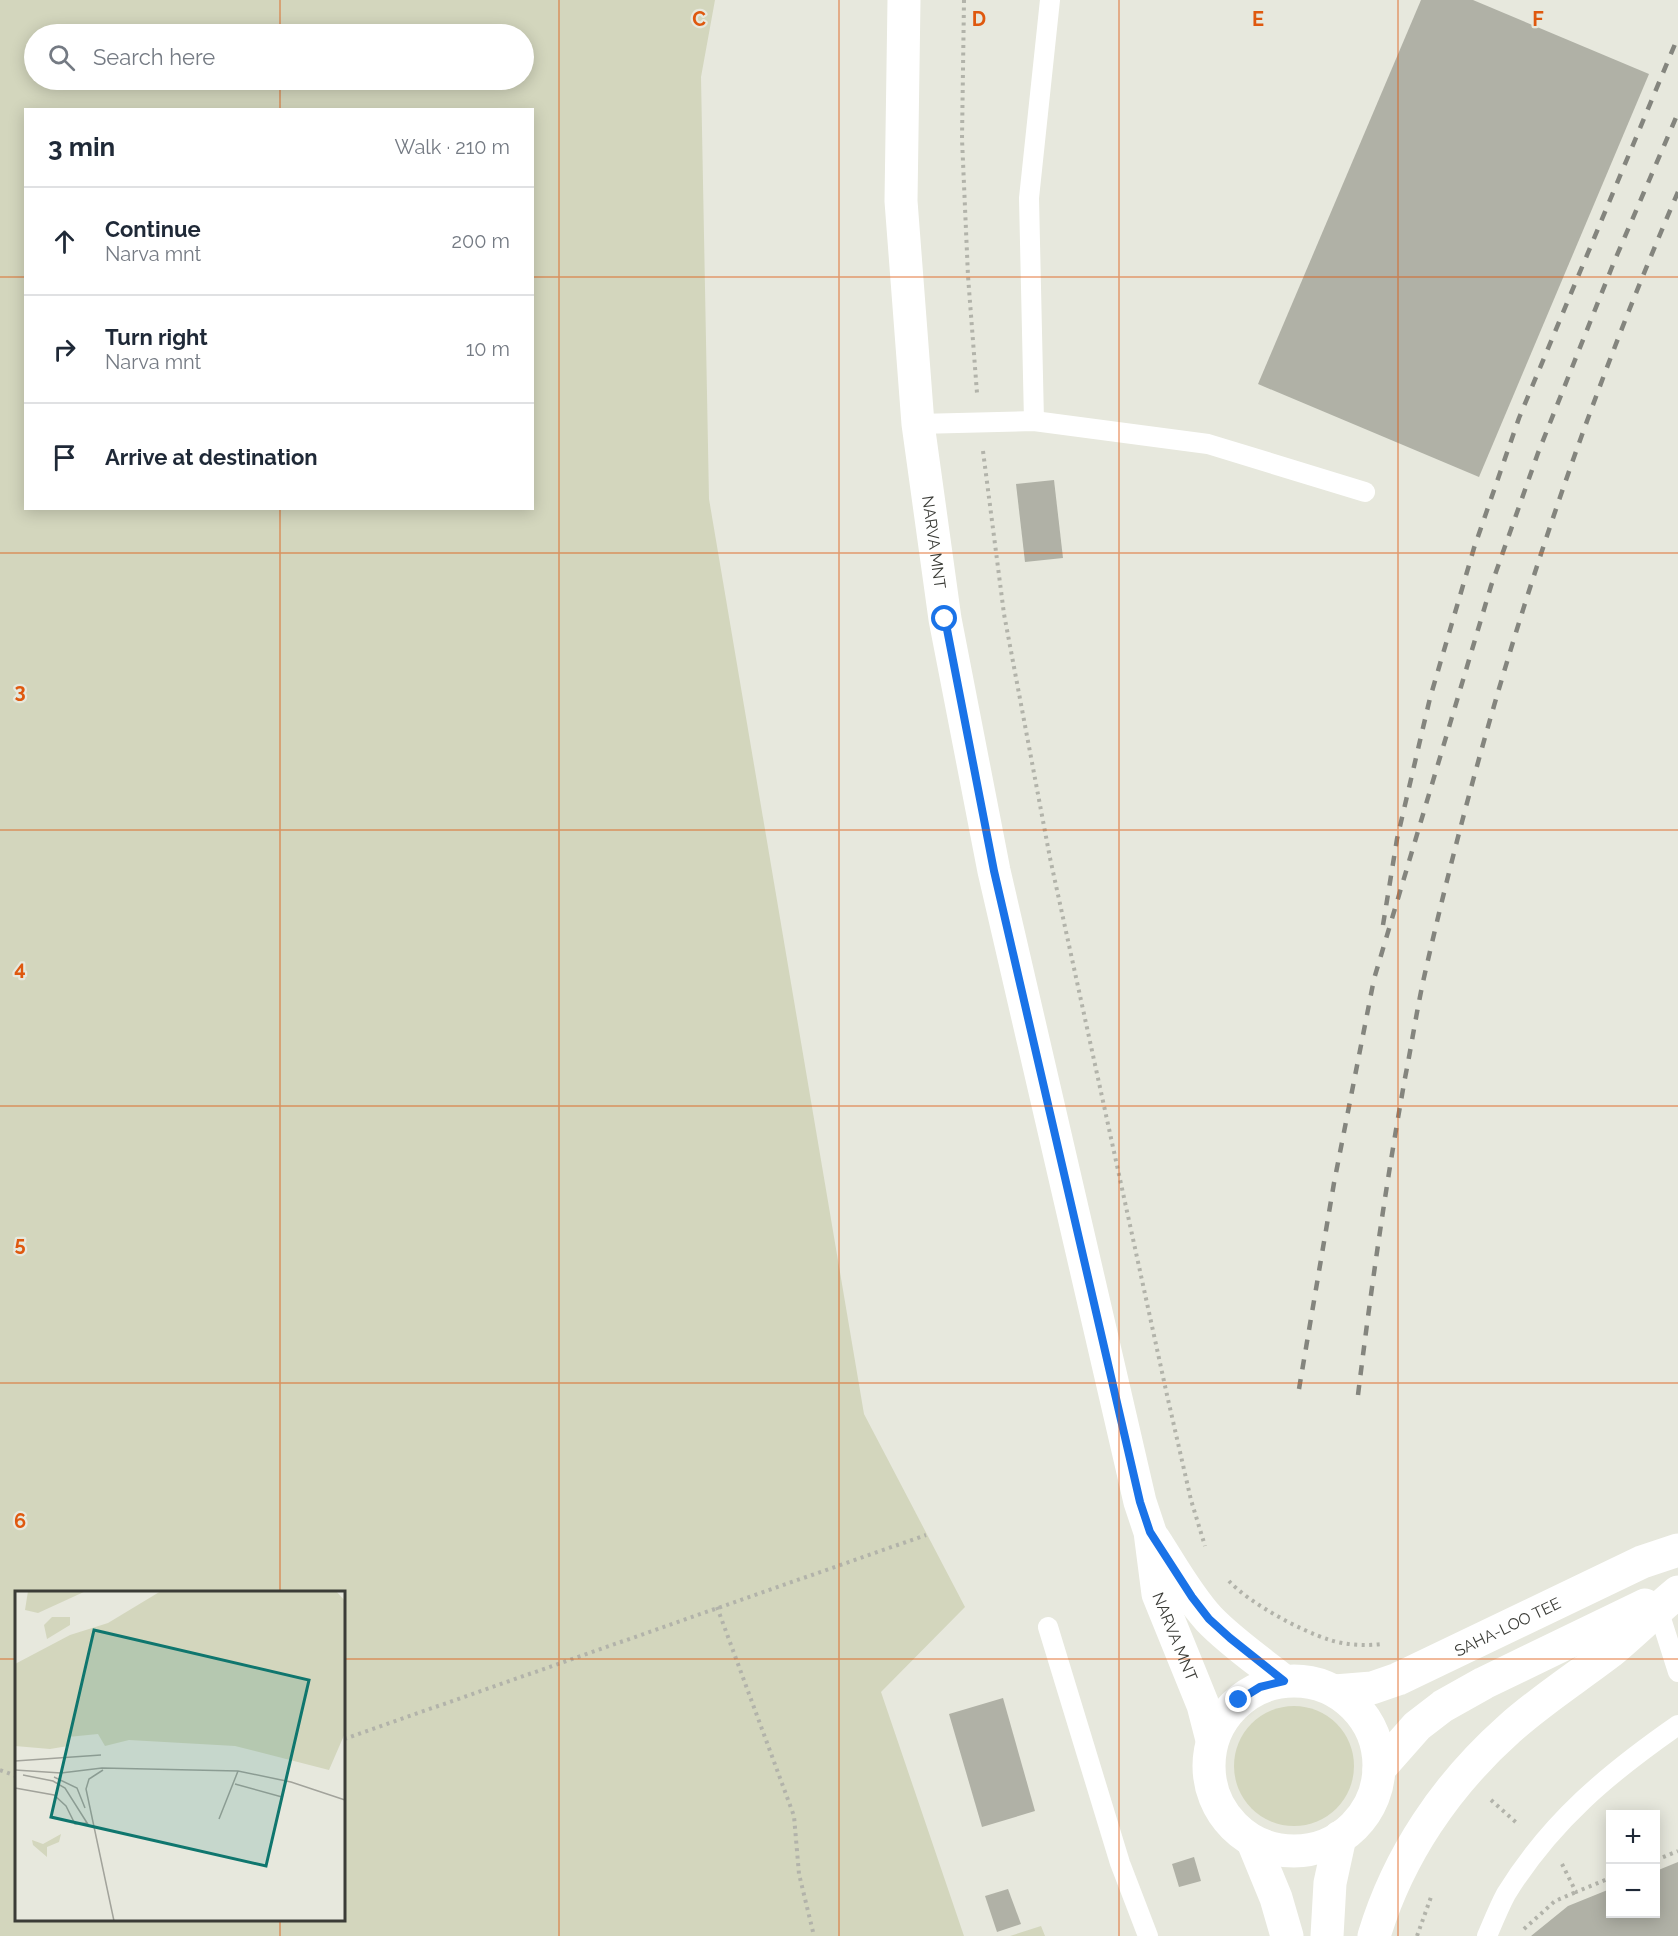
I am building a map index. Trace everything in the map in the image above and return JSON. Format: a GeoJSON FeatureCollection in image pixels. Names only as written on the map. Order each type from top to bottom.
{"type":"FeatureCollection","features":[{"type":"Feature","properties":{"kind":"main road","name":"NARVA MNT"},"geometry":{"type":"LineString","coordinates":[[904,0],[901,201],[918,424],[945,619],[994,871],[1140,1502],[1150,1532],[1158,1594],[1203,1705],[1212,1740]]}},
{"type":"Feature","properties":{"kind":"main road","name":"NARVA MNT"},"geometry":{"type":"LineString","coordinates":[[1150,1532],[1209,1619],[1284,1681]]}},
{"type":"Feature","properties":{"kind":"main road","name":"SAHA-LOO TEE"},"geometry":{"type":"LineString","coordinates":[[1335,1691],[1371,1688],[1398,1679],[1642,1562],[1678,1550]]}},
{"type":"Feature","properties":{"kind":"main road"},"geometry":{"type":"LineString","coordinates":[[1379,1769],[1417,1726],[1443,1706],[1484,1683],[1671,1597]]}},
{"type":"Feature","properties":{"kind":"main road"},"geometry":{"type":"LineString","coordinates":[[1374,1936],[1402,1866],[1439,1804],[1469,1768],[1509,1729],[1610,1651],[1671,1597]]}},
{"type":"Feature","properties":{"kind":"main road","name":"NARVA MNT"},"geometry":{"type":"LineString","coordinates":[[1284,1681],[1319,1684],[1335,1691],[1354,1705],[1368,1724],[1376,1745],[1379,1769],[1375,1791],[1365,1813],[1341,1837],[1322,1846],[1301,1851],[1280,1850],[1253,1842],[1238,1831],[1222,1812],[1212,1789],[1209,1764],[1212,1740],[1223,1718],[1239,1700],[1260,1687],[1284,1681]]}},
{"type":"Feature","properties":{"kind":"main road"},"geometry":{"type":"LineString","coordinates":[[1327,1936],[1330,1883],[1341,1837]]}},
{"type":"Feature","properties":{"kind":"main road","name":"NARVA MNT"},"geometry":{"type":"LineString","coordinates":[[1253,1842],[1276,1898],[1287,1936]]}},
{"type":"Feature","properties":{"kind":"lane"},"geometry":{"type":"LineString","coordinates":[[1034,421],[1029,198],[1050,0]]}},
{"type":"Feature","properties":{"kind":"lane"},"geometry":{"type":"LineString","coordinates":[[918,424],[1034,421],[1208,444],[1365,492]]}},
{"type":"Feature","properties":{"kind":"lane"},"geometry":{"type":"LineString","coordinates":[[1671,1597],[1678,1672]]}},
{"type":"Feature","properties":{"kind":"lane"},"geometry":{"type":"LineString","coordinates":[[1048,1627],[1120,1863],[1148,1936]]}},
{"type":"Feature","properties":{"kind":"lane"},"geometry":{"type":"LineString","coordinates":[[1487,1936],[1505,1896],[1535,1850],[1557,1825],[1578,1804],[1642,1750],[1678,1725]]}},
{"type":"Feature","properties":{"kind":"path"},"geometry":{"type":"LineString","coordinates":[[964,0],[962,139],[968,276],[979,422],[1005,614],[1050,858],[1167,1395],[1191,1500],[1207,1550]]}},
{"type":"Feature","properties":{"kind":"path"},"geometry":{"type":"LineString","coordinates":[[345,1739],[926,1535]]}},
{"type":"Feature","properties":{"kind":"path"},"geometry":{"type":"LineString","coordinates":[[1222,1574],[1237,1591],[1282,1618],[1329,1640],[1364,1646],[1385,1643]]}},
{"type":"Feature","properties":{"kind":"path"},"geometry":{"type":"LineString","coordinates":[[717,1607],[794,1815],[799,1874],[814,1936]]}},
{"type":"Feature","properties":{"kind":"path"},"geometry":{"type":"LineString","coordinates":[[0,1770],[15,1776]]}},
{"type":"Feature","properties":{"kind":"path"},"geometry":{"type":"LineString","coordinates":[[1484,1808],[1498,1791]]}},
{"type":"Feature","properties":{"kind":"path"},"geometry":{"type":"LineString","coordinates":[[1660,1858],[1678,1851]]}},
{"type":"Feature","properties":{"kind":"path"},"geometry":{"type":"LineString","coordinates":[[1516,1936],[1555,1901],[1576,1892]]}},
{"type":"Feature","properties":{"kind":"path"},"geometry":{"type":"LineString","coordinates":[[1417,1936],[1432,1895]]}},
{"type":"Feature","properties":{"kind":"green space"},"geometry":{"type":"Polygon","coordinates":[[[0,0],[715,0],[701,77],[709,499],[864,1414],[965,1607],[881,1692],[964,1936],[0,1936],[0,0]]]}},
{"type":"Feature","properties":{"kind":"green space"},"geometry":{"type":"Polygon","coordinates":[[[1294,1706],[1317,1710],[1337,1723],[1350,1743],[1354,1766],[1350,1789],[1337,1809],[1317,1822],[1294,1826],[1271,1822],[1251,1809],[1238,1789],[1234,1766],[1238,1743],[1251,1723],[1271,1710],[1294,1706]]]}},
{"type":"Feature","properties":{"kind":"green space"},"geometry":{"type":"Polygon","coordinates":[[[1041,1926],[1045,1936],[1010,1936],[1041,1926]]]}},
{"type":"Feature","properties":{"kind":"building"},"geometry":{"type":"Polygon","coordinates":[[[1421,0],[1473,0],[1649,74],[1479,477],[1258,384],[1421,0]]]}},
{"type":"Feature","properties":{"kind":"building"},"geometry":{"type":"Polygon","coordinates":[[[1054,480],[1063,558],[1025,562],[1016,484],[1054,480]]]}},
{"type":"Feature","properties":{"kind":"building"},"geometry":{"type":"Polygon","coordinates":[[[1003,1698],[1035,1811],[982,1827],[949,1714],[1003,1698]]]}},
{"type":"Feature","properties":{"kind":"building"},"geometry":{"type":"Polygon","coordinates":[[[1194,1857],[1201,1881],[1179,1887],[1172,1864],[1194,1857]]]}},
{"type":"Feature","properties":{"kind":"building"},"geometry":{"type":"Polygon","coordinates":[[[1678,1862],[1678,1936],[1531,1936],[1568,1906],[1606,1891],[1606,1918],[1660,1918],[1660,1869],[1678,1862]]]}},
{"type":"Feature","properties":{"kind":"building"},"geometry":{"type":"Polygon","coordinates":[[[1008,1889],[1021,1924],[997,1932],[985,1896],[1008,1889]]]}},
{"type":"Feature","properties":{"kind":"railway"},"geometry":{"type":"LineString","coordinates":[[1383,925],[1397,839],[1430,698],[1474,548],[1519,418],[1678,37]]}},
{"type":"Feature","properties":{"kind":"railway"},"geometry":{"type":"LineString","coordinates":[[1299,1389],[1334,1183],[1374,979],[1491,586],[1538,453],[1614,262],[1678,113]]}},
{"type":"Feature","properties":{"kind":"railway"},"geometry":{"type":"LineString","coordinates":[[1358,1395],[1385,1197],[1417,1012],[1475,773],[1503,675],[1566,480],[1638,287],[1678,192]]}},
{"type":"Feature","properties":{"kind":"route"},"geometry":{"type":"LineString","coordinates":[[945,619],[994,871],[1140,1502],[1150,1532],[1209,1619],[1284,1681],[1260,1687],[1239,1700]]}}]}
